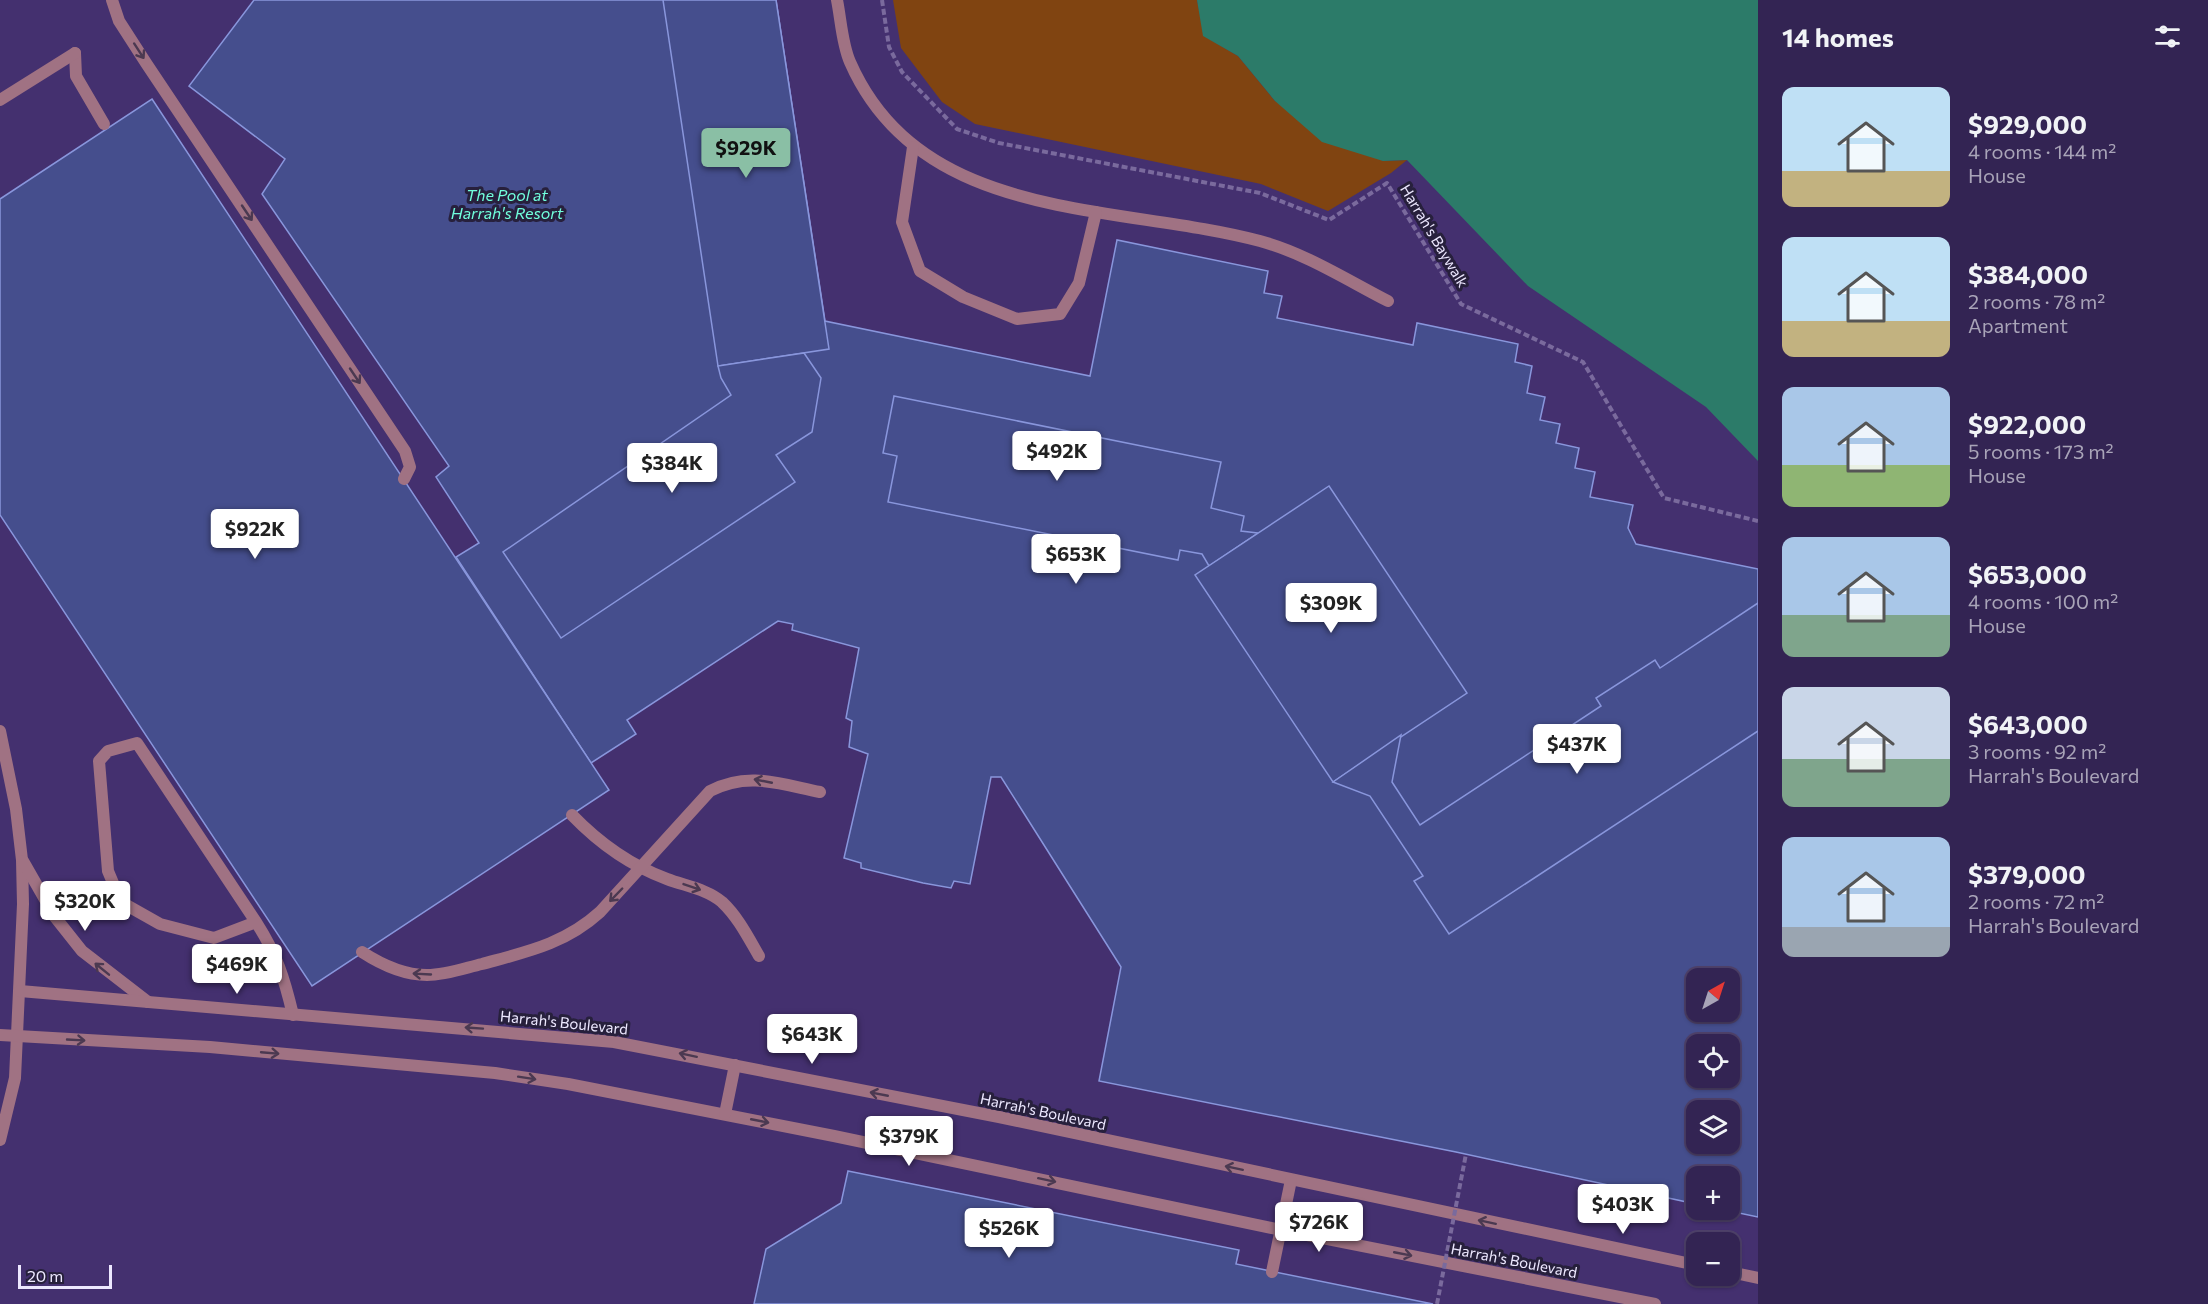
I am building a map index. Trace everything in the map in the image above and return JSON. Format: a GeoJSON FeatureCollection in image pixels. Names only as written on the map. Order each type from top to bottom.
{"type":"FeatureCollection","features":[{"type":"Feature","properties":{"kind":"street"},"geometry":{"type":"LineString","coordinates":[[112,0],[119,21],[146,63],[405,451],[410,466],[404,479]]}},
{"type":"Feature","properties":{"kind":"street"},"geometry":{"type":"LineString","coordinates":[[837,0],[849,61],[886,122],[913,147],[960,175],[1029,200],[1261,241],[1314,263],[1388,301]]}},
{"type":"Feature","properties":{"kind":"street"},"geometry":{"type":"LineString","coordinates":[[0,100],[75,53],[76,76],[104,124]]}},
{"type":"Feature","properties":{"kind":"street"},"geometry":{"type":"LineString","coordinates":[[913,147],[902,222],[920,271],[963,297],[1017,319],[1060,314],[1078,283],[1096,212]]}},
{"type":"Feature","properties":{"kind":"street"},"geometry":{"type":"LineString","coordinates":[[0,731],[16,809],[22,860],[20,991],[15,1078],[0,1140]]}},
{"type":"Feature","properties":{"kind":"street"},"geometry":{"type":"LineString","coordinates":[[256,922],[214,938],[160,924],[121,902],[108,871],[99,761],[108,751],[137,743],[256,922],[283,971],[293,1015]]}},
{"type":"Feature","properties":{"kind":"street"},"geometry":{"type":"LineString","coordinates":[[362,952],[394,969],[427,975],[466,968],[548,946],[584,927],[642,868],[699,801],[724,784],[750,778],[820,792]]}},
{"type":"Feature","properties":{"kind":"street"},"geometry":{"type":"LineString","coordinates":[[572,815],[604,846],[642,868],[706,892],[721,901],[733,914],[759,956]]}},
{"type":"Feature","properties":{"kind":"street"},"geometry":{"type":"LineString","coordinates":[[22,860],[55,917],[82,951],[149,1003]]}},
{"type":"Feature","properties":{"kind":"street","name":"Harrah's Boulevard"},"geometry":{"type":"LineString","coordinates":[[20,991],[581,1038],[665,1051],[999,1118],[1686,1264]]}},
{"type":"Feature","properties":{"kind":"street","name":"Harrah's Boulevard"},"geometry":{"type":"LineString","coordinates":[[0,1035],[210,1047],[495,1073],[725,1114],[1281,1230],[1655,1304]]}},
{"type":"Feature","properties":{"kind":"street"},"geometry":{"type":"LineString","coordinates":[[725,1114],[735,1065]]}},
{"type":"Feature","properties":{"kind":"street"},"geometry":{"type":"LineString","coordinates":[[1272,1272],[1292,1180]]}},
{"type":"Feature","properties":{"kind":"street"},"geometry":{"type":"LineString","coordinates":[[1740,1274],[1758,1278]]}},
{"type":"Feature","properties":{"kind":"path","name":"Harrah's Baywalk"},"geometry":{"type":"LineString","coordinates":[[882,0],[889,47],[902,72],[957,129],[999,143],[1260,193],[1329,220],[1387,183],[1461,304],[1583,362],[1664,498],[1758,521]]}},
{"type":"Feature","properties":{"kind":"path"},"geometry":{"type":"LineString","coordinates":[[1437,1304],[1466,1154]]}},
{"type":"Feature","properties":{"kind":"shaded area"},"geometry":{"type":"Polygon","coordinates":[[[893,0],[1197,0],[1204,36],[1238,56],[1275,101],[1383,161],[1407,160],[1391,173],[1328,211],[1261,184],[975,124],[942,102],[901,48],[893,0]]]}},
{"type":"Feature","properties":{"kind":"shaded area"},"geometry":{"type":"Polygon","coordinates":[[[1197,0],[1758,0],[1758,461],[1706,407],[1528,286],[1407,160],[1383,161],[1322,142],[1275,101],[1238,56],[1203,36],[1197,0]]]}},
{"type":"Feature","properties":{"kind":"building"},"geometry":{"type":"Polygon","coordinates":[[[254,0],[776,0],[825,321],[1090,376],[1117,240],[1268,271],[1264,293],[1282,296],[1277,318],[1413,345],[1417,323],[1518,344],[1515,362],[1532,366],[1527,393],[1545,397],[1540,420],[1560,424],[1556,443],[1579,448],[1575,468],[1595,472],[1590,497],[1633,505],[1628,528],[1636,544],[1758,569],[1758,1217],[1740,1213],[1740,1166],[1686,1166],[1686,1202],[1456,1152],[1099,1081],[1121,967],[1001,777],[991,777],[970,884],[954,881],[951,888],[923,883],[861,868],[861,863],[844,858],[868,754],[849,747],[852,721],[846,718],[859,648],[792,630],[793,624],[778,621],[627,720],[636,734],[591,763],[456,557],[479,543],[436,477],[449,466],[262,194],[285,159],[189,86],[254,0]]]}},
{"type":"Feature","properties":{"kind":"building"},"geometry":{"type":"Polygon","coordinates":[[[663,0],[776,0],[829,349],[718,366],[663,0]]]}},
{"type":"Feature","properties":{"kind":"building"},"geometry":{"type":"Polygon","coordinates":[[[152,99],[609,790],[312,986],[0,515],[0,199],[152,99]]]}},
{"type":"Feature","properties":{"kind":"building"},"geometry":{"type":"Polygon","coordinates":[[[804,353],[821,378],[812,432],[776,455],[795,482],[561,638],[503,552],[731,395],[721,378],[718,366],[804,353]]]}},
{"type":"Feature","properties":{"kind":"building"},"geometry":{"type":"Polygon","coordinates":[[[894,396],[1221,462],[1211,508],[1244,516],[1241,531],[1258,533],[1209,566],[1202,554],[1180,550],[1178,560],[888,502],[897,456],[883,453],[894,396]]]}},
{"type":"Feature","properties":{"kind":"building"},"geometry":{"type":"Polygon","coordinates":[[[1329,486],[1467,693],[1333,782],[1195,575],[1329,486]]]}},
{"type":"Feature","properties":{"kind":"building"},"geometry":{"type":"Polygon","coordinates":[[[1758,603],[1758,731],[1449,934],[1414,881],[1423,876],[1370,796],[1333,782],[1401,735],[1392,782],[1420,825],[1601,706],[1596,698],[1655,660],[1660,668],[1758,603]]]}},
{"type":"Feature","properties":{"kind":"building"},"geometry":{"type":"Polygon","coordinates":[[[848,1171],[1239,1250],[1236,1264],[1433,1304],[754,1304],[766,1249],[841,1203],[848,1171]]]}},
{"type":"Feature","properties":{"kind":"water label","name":"The Pool at Harrah's Resort"},"geometry":{"type":"Point","coordinates":[507,204]}}]}
